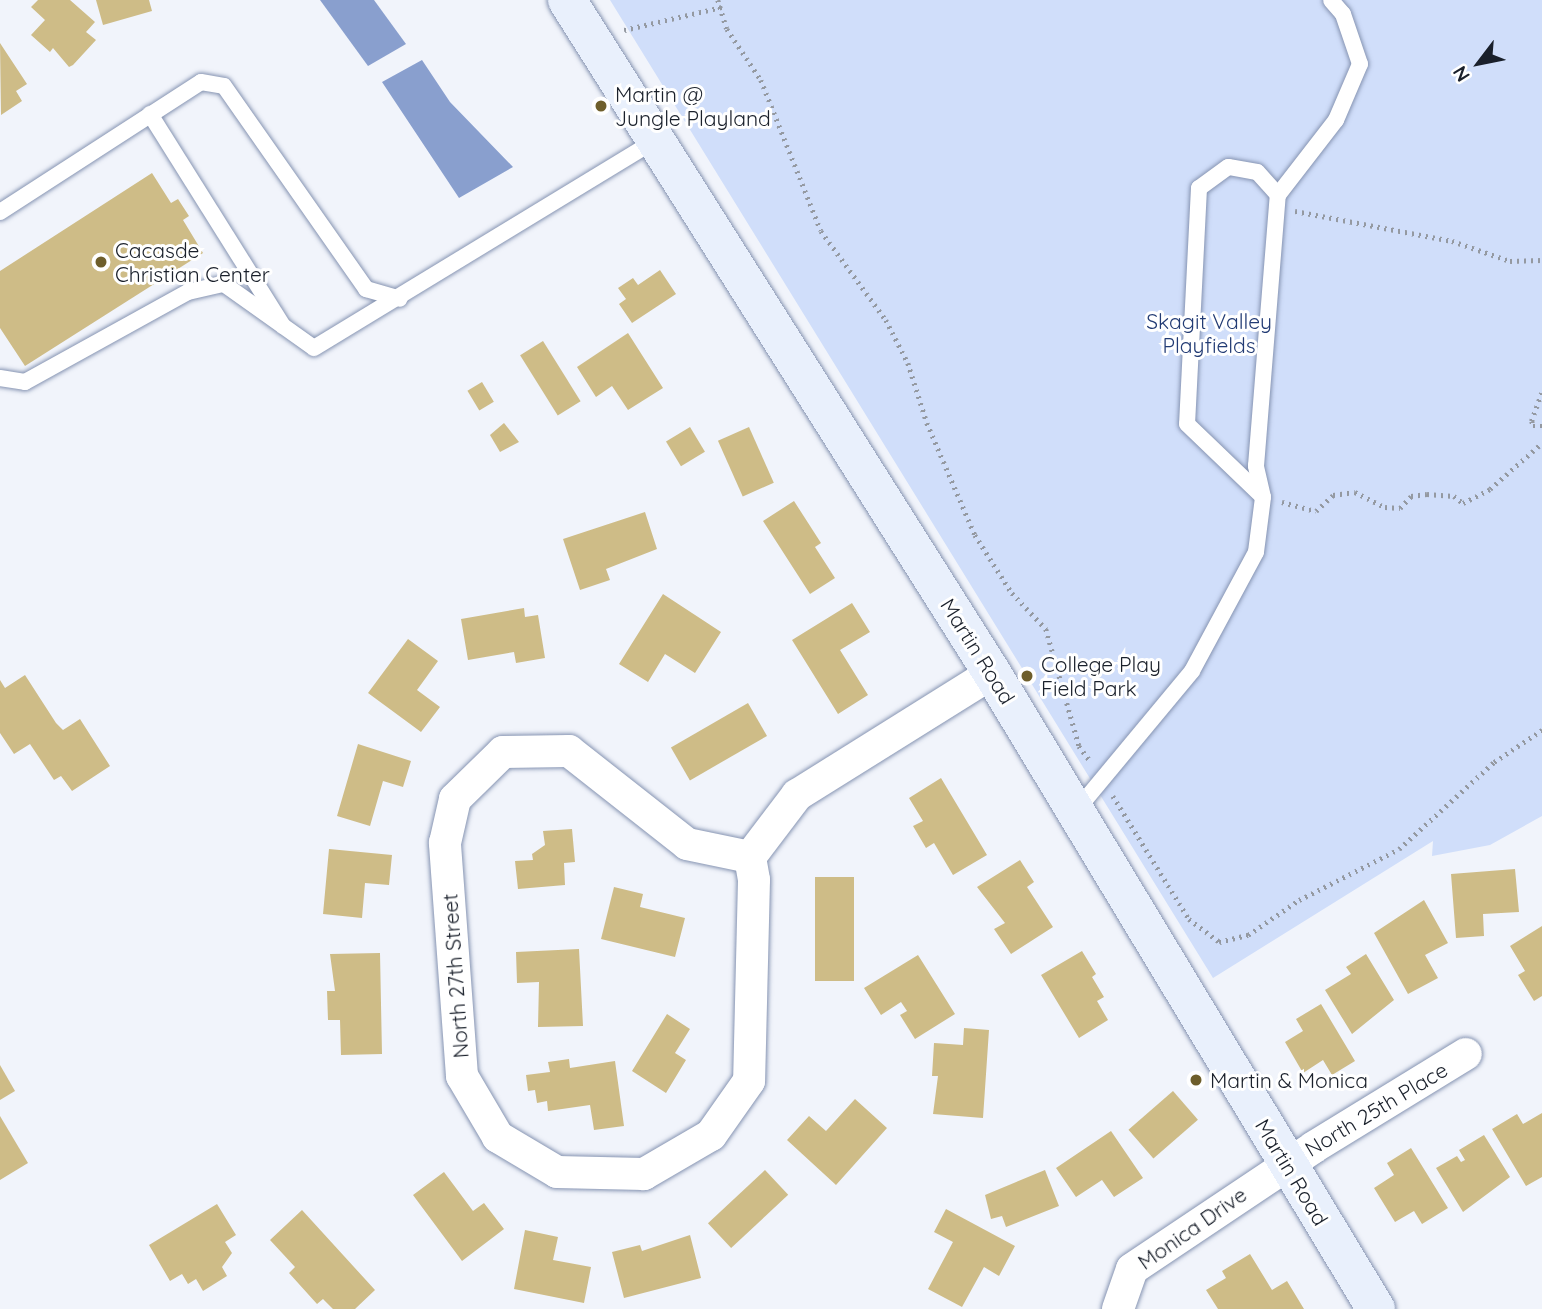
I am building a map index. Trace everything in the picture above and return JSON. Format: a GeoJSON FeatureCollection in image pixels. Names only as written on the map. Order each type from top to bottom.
{"type":"FeatureCollection","features":[{"type":"Feature","properties":{"kind":"street","name":"Martin Road"},"geometry":{"type":"LineString","coordinates":[[567,0],[992,673],[1376,1309]]}},
{"type":"Feature","properties":{"kind":"street"},"geometry":{"type":"LineString","coordinates":[[750,858],[797,795],[992,673]]}},
{"type":"Feature","properties":{"kind":"street","name":"North 27th Street"},"geometry":{"type":"LineString","coordinates":[[569,751],[687,844],[750,858],[754,880],[749,1081],[711,1135],[644,1174],[557,1172],[498,1137],[462,1076],[445,843],[455,799],[503,752],[569,751]]}},
{"type":"Feature","properties":{"kind":"street","name":"North 25th Place"},"geometry":{"type":"LineString","coordinates":[[1287,1164],[1466,1054]]}},
{"type":"Feature","properties":{"kind":"street","name":"Monica Drive"},"geometry":{"type":"LineString","coordinates":[[1118,1309],[1132,1269],[1287,1164]]}},
{"type":"Feature","properties":{"kind":"lane"},"geometry":{"type":"LineString","coordinates":[[1076,812],[1192,671],[1255,552],[1263,497],[1256,466],[1278,202],[1336,120],[1360,64],[1343,14],[1331,0]]}},
{"type":"Feature","properties":{"kind":"lane"},"geometry":{"type":"LineString","coordinates":[[0,212],[201,82],[224,86],[366,289],[400,299]]}},
{"type":"Feature","properties":{"kind":"lane"},"geometry":{"type":"LineString","coordinates":[[150,114],[286,330]]}},
{"type":"Feature","properties":{"kind":"lane"},"geometry":{"type":"LineString","coordinates":[[0,378],[25,382],[188,292],[224,284],[314,348],[400,299],[656,140]]}},
{"type":"Feature","properties":{"kind":"lane"},"geometry":{"type":"LineString","coordinates":[[1263,497],[1187,424],[1199,188],[1228,167],[1257,172],[1278,202]]}},
{"type":"Feature","properties":{"kind":"path"},"geometry":{"type":"LineString","coordinates":[[718,0],[727,29],[761,80],[821,231],[886,320],[908,363],[927,423],[975,535],[1012,593],[1046,629],[1079,746],[1105,780],[1189,919],[1219,942],[1248,935],[1299,900],[1399,849],[1494,762],[1542,730]]}},
{"type":"Feature","properties":{"kind":"path"},"geometry":{"type":"LineString","coordinates":[[624,30],[722,7]]}},
{"type":"Feature","properties":{"kind":"path"},"geometry":{"type":"LineString","coordinates":[[1278,202],[1427,235],[1510,261],[1542,260]]}},
{"type":"Feature","properties":{"kind":"path"},"geometry":{"type":"LineString","coordinates":[[1542,393],[1534,427],[1542,426]]}},
{"type":"Feature","properties":{"kind":"path"},"geometry":{"type":"LineString","coordinates":[[1263,497],[1316,511],[1333,495],[1355,492],[1391,508],[1400,508],[1411,496],[1427,494],[1454,496],[1463,503],[1490,489],[1542,443]]}},
{"type":"Feature","properties":{"kind":"green space","name":"Skagit Valley Playfields"},"geometry":{"type":"Polygon","coordinates":[[[610,0],[1542,0],[1542,816],[1490,845],[1432,856],[1433,841],[1213,978],[610,0]]]}},
{"type":"Feature","properties":{"kind":"water"},"geometry":{"type":"Polygon","coordinates":[[[320,0],[374,0],[406,44],[368,66],[320,0]]]}},
{"type":"Feature","properties":{"kind":"water"},"geometry":{"type":"Polygon","coordinates":[[[422,60],[450,102],[513,167],[459,198],[382,82],[422,60]]]}},
{"type":"Feature","properties":{"kind":"building"},"geometry":{"type":"Polygon","coordinates":[[[38,0],[70,0],[95,22],[86,32],[96,40],[69,67],[53,48],[50,52],[31,35],[45,20],[31,7],[38,0]]]}},
{"type":"Feature","properties":{"kind":"building"},"geometry":{"type":"Polygon","coordinates":[[[96,0],[149,0],[152,11],[103,25],[96,0]]]}},
{"type":"Feature","properties":{"kind":"building"},"geometry":{"type":"Polygon","coordinates":[[[0,43],[27,84],[16,91],[22,101],[1,115],[0,43]]]}},
{"type":"Feature","properties":{"kind":"building","name":"Cacasde Christian Center"},"geometry":{"type":"Polygon","coordinates":[[[152,173],[171,203],[178,199],[189,216],[183,220],[203,253],[25,366],[0,328],[0,271],[152,173]]]}},
{"type":"Feature","properties":{"kind":"building"},"geometry":{"type":"Polygon","coordinates":[[[660,270],[676,294],[632,323],[619,304],[626,299],[618,288],[633,278],[638,285],[660,270]]]}},
{"type":"Feature","properties":{"kind":"building"},"geometry":{"type":"Polygon","coordinates":[[[628,333],[663,388],[628,410],[612,386],[596,397],[577,367],[628,333]]]}},
{"type":"Feature","properties":{"kind":"building"},"geometry":{"type":"Polygon","coordinates":[[[543,341],[581,401],[558,416],[520,355],[543,341]]]}},
{"type":"Feature","properties":{"kind":"building"},"geometry":{"type":"Polygon","coordinates":[[[482,382],[494,402],[479,410],[467,391],[482,382]]]}},
{"type":"Feature","properties":{"kind":"building"},"geometry":{"type":"Polygon","coordinates":[[[504,423],[519,442],[500,452],[490,435],[504,423]]]}},
{"type":"Feature","properties":{"kind":"building"},"geometry":{"type":"Polygon","coordinates":[[[690,427],[705,452],[681,466],[666,441],[690,427]]]}},
{"type":"Feature","properties":{"kind":"building"},"geometry":{"type":"Polygon","coordinates":[[[749,427],[774,483],[743,497],[718,441],[749,427]]]}},
{"type":"Feature","properties":{"kind":"building"},"geometry":{"type":"Polygon","coordinates":[[[794,501],[821,543],[815,547],[835,578],[810,594],[763,521],[794,501]]]}},
{"type":"Feature","properties":{"kind":"building"},"geometry":{"type":"Polygon","coordinates":[[[645,512],[657,549],[606,569],[610,580],[580,590],[563,539],[645,512]]]}},
{"type":"Feature","properties":{"kind":"building"},"geometry":{"type":"Polygon","coordinates":[[[663,594],[721,632],[695,673],[665,654],[648,682],[619,664],[663,594]]]}},
{"type":"Feature","properties":{"kind":"building"},"geometry":{"type":"Polygon","coordinates":[[[852,603],[870,632],[840,650],[868,695],[838,714],[792,640],[852,603]]]}},
{"type":"Feature","properties":{"kind":"building"},"geometry":{"type":"Polygon","coordinates":[[[524,608],[525,617],[538,615],[545,658],[516,663],[514,652],[468,660],[461,619],[524,608]]]}},
{"type":"Feature","properties":{"kind":"building"},"geometry":{"type":"Polygon","coordinates":[[[408,639],[438,661],[417,690],[440,707],[421,732],[368,693],[408,639]]]}},
{"type":"Feature","properties":{"kind":"building"},"geometry":{"type":"Polygon","coordinates":[[[25,675],[63,730],[80,719],[110,766],[72,791],[61,776],[54,780],[30,744],[14,754],[0,733],[0,680],[5,688],[25,675]]]}},
{"type":"Feature","properties":{"kind":"building"},"geometry":{"type":"Polygon","coordinates":[[[748,703],[767,736],[690,780],[671,748],[748,703]]]}},
{"type":"Feature","properties":{"kind":"building"},"geometry":{"type":"Polygon","coordinates":[[[358,744],[411,761],[403,787],[383,781],[370,826],[337,816],[358,744]]]}},
{"type":"Feature","properties":{"kind":"building"},"geometry":{"type":"Polygon","coordinates":[[[941,778],[987,855],[953,875],[934,843],[926,848],[913,826],[923,821],[909,798],[941,778]]]}},
{"type":"Feature","properties":{"kind":"building"},"geometry":{"type":"Polygon","coordinates":[[[572,829],[575,862],[564,863],[565,885],[518,889],[515,861],[533,860],[532,854],[545,845],[543,831],[572,829]]]}},
{"type":"Feature","properties":{"kind":"building"},"geometry":{"type":"Polygon","coordinates":[[[329,849],[392,855],[389,885],[365,883],[362,918],[323,914],[329,849]]]}},
{"type":"Feature","properties":{"kind":"building"},"geometry":{"type":"Polygon","coordinates":[[[1020,860],[1034,882],[1027,887],[1053,927],[1011,954],[994,929],[1005,923],[977,887],[1020,860]]]}},
{"type":"Feature","properties":{"kind":"building"},"geometry":{"type":"Polygon","coordinates":[[[1515,869],[1519,912],[1483,914],[1484,936],[1456,938],[1451,874],[1515,869]]]}},
{"type":"Feature","properties":{"kind":"building"},"geometry":{"type":"Polygon","coordinates":[[[815,877],[854,877],[854,981],[815,981],[815,877]]]}},
{"type":"Feature","properties":{"kind":"building"},"geometry":{"type":"Polygon","coordinates":[[[614,887],[643,894],[640,907],[685,918],[675,957],[601,939],[614,887]]]}},
{"type":"Feature","properties":{"kind":"building"},"geometry":{"type":"Polygon","coordinates":[[[1424,900],[1448,943],[1425,955],[1438,978],[1408,994],[1374,933],[1424,900]]]}},
{"type":"Feature","properties":{"kind":"building"},"geometry":{"type":"Polygon","coordinates":[[[1542,926],[1542,996],[1534,1001],[1518,975],[1525,971],[1510,946],[1542,926]]]}},
{"type":"Feature","properties":{"kind":"building"},"geometry":{"type":"Polygon","coordinates":[[[579,949],[583,1026],[538,1027],[539,982],[517,983],[516,952],[579,949]]]}},
{"type":"Feature","properties":{"kind":"building"},"geometry":{"type":"Polygon","coordinates":[[[1082,951],[1096,974],[1092,977],[1104,997],[1097,1001],[1108,1020],[1079,1038],[1041,975],[1082,951]]]}},
{"type":"Feature","properties":{"kind":"building"},"geometry":{"type":"Polygon","coordinates":[[[380,953],[382,1054],[341,1055],[340,1020],[328,1020],[327,991],[335,991],[330,954],[380,953]]]}},
{"type":"Feature","properties":{"kind":"building"},"geometry":{"type":"Polygon","coordinates":[[[1366,954],[1394,1000],[1352,1034],[1325,990],[1351,974],[1346,967],[1366,954]]]}},
{"type":"Feature","properties":{"kind":"building"},"geometry":{"type":"Polygon","coordinates":[[[918,955],[955,1014],[915,1039],[900,1015],[907,1011],[901,1002],[881,1015],[864,988],[918,955]]]}},
{"type":"Feature","properties":{"kind":"building"},"geometry":{"type":"Polygon","coordinates":[[[1321,1004],[1355,1061],[1332,1075],[1323,1060],[1303,1073],[1285,1042],[1303,1031],[1296,1019],[1321,1004]]]}},
{"type":"Feature","properties":{"kind":"building"},"geometry":{"type":"Polygon","coordinates":[[[667,1014],[690,1029],[675,1053],[686,1060],[666,1093],[632,1071],[667,1014]]]}},
{"type":"Feature","properties":{"kind":"building"},"geometry":{"type":"Polygon","coordinates":[[[964,1028],[989,1030],[983,1118],[933,1114],[938,1076],[932,1076],[934,1043],[963,1045],[964,1028]]]}},
{"type":"Feature","properties":{"kind":"building"},"geometry":{"type":"Polygon","coordinates":[[[569,1059],[570,1068],[615,1061],[624,1126],[594,1130],[590,1105],[548,1111],[547,1101],[537,1103],[535,1090],[528,1091],[526,1075],[550,1072],[548,1062],[569,1059]]]}},
{"type":"Feature","properties":{"kind":"building"},"geometry":{"type":"Polygon","coordinates":[[[0,1065],[15,1091],[0,1100],[0,1065]]]}},
{"type":"Feature","properties":{"kind":"building"},"geometry":{"type":"Polygon","coordinates":[[[1173,1091],[1198,1120],[1153,1158],[1128,1130],[1173,1091]]]}},
{"type":"Feature","properties":{"kind":"building"},"geometry":{"type":"Polygon","coordinates":[[[855,1099],[887,1128],[836,1185],[787,1140],[809,1116],[826,1131],[855,1099]]]}},
{"type":"Feature","properties":{"kind":"building"},"geometry":{"type":"Polygon","coordinates":[[[1542,1113],[1542,1177],[1526,1186],[1492,1129],[1517,1114],[1523,1124],[1542,1113]]]}},
{"type":"Feature","properties":{"kind":"building"},"geometry":{"type":"Polygon","coordinates":[[[0,1116],[28,1163],[0,1180],[0,1116]]]}},
{"type":"Feature","properties":{"kind":"building"},"geometry":{"type":"Polygon","coordinates":[[[1111,1131],[1143,1178],[1114,1197],[1102,1180],[1076,1197],[1056,1168],[1111,1131]]]}},
{"type":"Feature","properties":{"kind":"building"},"geometry":{"type":"Polygon","coordinates":[[[1484,1135],[1510,1177],[1463,1212],[1436,1168],[1457,1156],[1461,1162],[1465,1160],[1459,1150],[1484,1135]]]}},
{"type":"Feature","properties":{"kind":"building"},"geometry":{"type":"Polygon","coordinates":[[[1411,1148],[1448,1208],[1422,1224],[1414,1211],[1395,1222],[1374,1188],[1394,1175],[1387,1163],[1411,1148]]]}},
{"type":"Feature","properties":{"kind":"building"},"geometry":{"type":"Polygon","coordinates":[[[765,1170],[788,1195],[731,1248],[708,1223],[765,1170]]]}},
{"type":"Feature","properties":{"kind":"building"},"geometry":{"type":"Polygon","coordinates":[[[1045,1170],[1059,1206],[1006,1227],[1002,1216],[991,1219],[985,1195],[1045,1170]]]}},
{"type":"Feature","properties":{"kind":"building"},"geometry":{"type":"Polygon","coordinates":[[[444,1172],[473,1211],[484,1203],[504,1229],[462,1261],[413,1195],[444,1172]]]}},
{"type":"Feature","properties":{"kind":"building"},"geometry":{"type":"Polygon","coordinates":[[[217,1204],[236,1235],[225,1242],[232,1253],[222,1267],[227,1276],[203,1291],[196,1279],[188,1284],[182,1274],[170,1281],[149,1245],[217,1204]]]}},
{"type":"Feature","properties":{"kind":"building"},"geometry":{"type":"Polygon","coordinates":[[[946,1209],[1015,1246],[999,1276],[984,1267],[962,1307],[928,1289],[953,1242],[934,1232],[946,1209]]]}},
{"type":"Feature","properties":{"kind":"building"},"geometry":{"type":"Polygon","coordinates":[[[302,1210],[375,1290],[355,1309],[333,1309],[323,1299],[317,1304],[289,1273],[295,1267],[270,1240],[302,1210]]]}},
{"type":"Feature","properties":{"kind":"building"},"geometry":{"type":"Polygon","coordinates":[[[525,1230],[558,1237],[553,1260],[591,1267],[584,1303],[514,1289],[525,1230]]]}},
{"type":"Feature","properties":{"kind":"building"},"geometry":{"type":"Polygon","coordinates":[[[690,1235],[701,1278],[624,1298],[612,1252],[640,1245],[642,1251],[690,1235]]]}},
{"type":"Feature","properties":{"kind":"building"},"geometry":{"type":"Polygon","coordinates":[[[1250,1254],[1272,1290],[1287,1281],[1304,1309],[1218,1309],[1206,1290],[1226,1278],[1222,1271],[1250,1254]]]}},
{"type":"Feature","properties":{"kind":"place","name":"Martin @ Jungle Playland"},"geometry":{"type":"Point","coordinates":[601,106]}},
{"type":"Feature","properties":{"kind":"place","name":"Cacasde Christian Center"},"geometry":{"type":"Point","coordinates":[101,262]}},
{"type":"Feature","properties":{"kind":"place","name":"College Play Field Park"},"geometry":{"type":"Point","coordinates":[1027,676]}},
{"type":"Feature","properties":{"kind":"place","name":"Martin & Monica"},"geometry":{"type":"Point","coordinates":[1196,1080]}}]}
